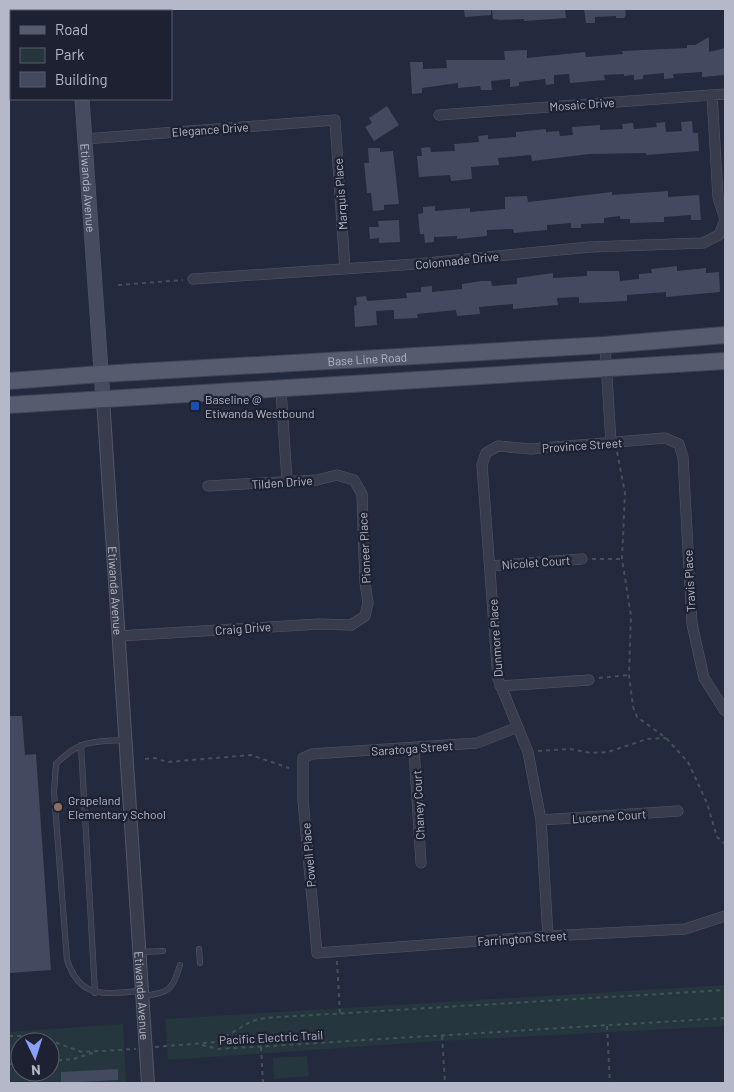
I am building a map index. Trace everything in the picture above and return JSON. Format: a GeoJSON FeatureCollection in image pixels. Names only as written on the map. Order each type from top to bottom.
{"type":"FeatureCollection","features":[{"type":"Feature","properties":{"kind":"main road","name":"Etiwanda Avenue"},"geometry":{"type":"LineString","coordinates":[[82,100],[103,399]]}},
{"type":"Feature","properties":{"kind":"main road","name":"Base Line Road"},"geometry":{"type":"LineString","coordinates":[[9,381],[605,345],[725,335]]}},
{"type":"Feature","properties":{"kind":"main road","name":"Base Line Road"},"geometry":{"type":"LineString","coordinates":[[9,405],[281,390],[605,367],[725,361]]}},
{"type":"Feature","properties":{"kind":"street","name":"Mosaic Drive"},"geometry":{"type":"LineString","coordinates":[[439,115],[725,94]]}},
{"type":"Feature","properties":{"kind":"street","name":"Colonnade Drive"},"geometry":{"type":"LineString","coordinates":[[193,279],[345,269],[581,248],[678,242],[703,243],[719,235],[725,220],[718,197],[712,95]]}},
{"type":"Feature","properties":{"kind":"street","name":"Elegance Drive"},"geometry":{"type":"LineString","coordinates":[[85,139],[335,120]]}},
{"type":"Feature","properties":{"kind":"street","name":"Marquis Place"},"geometry":{"type":"LineString","coordinates":[[335,120],[345,269]]}},
{"type":"Feature","properties":{"kind":"street"},"geometry":{"type":"LineString","coordinates":[[605,345],[605,367],[614,448]]}},
{"type":"Feature","properties":{"kind":"street"},"geometry":{"type":"LineString","coordinates":[[281,390],[287,482]]}},
{"type":"Feature","properties":{"kind":"street","name":"Etiwanda Avenue"},"geometry":{"type":"LineString","coordinates":[[103,399],[148,1083]]}},
{"type":"Feature","properties":{"kind":"street","name":"Province Street"},"geometry":{"type":"LineString","coordinates":[[486,454],[498,446],[532,449],[614,448],[665,438],[679,444]]}},
{"type":"Feature","properties":{"kind":"street","name":"Travis Place"},"geometry":{"type":"LineString","coordinates":[[679,444],[683,457],[692,624],[704,678],[725,711]]}},
{"type":"Feature","properties":{"kind":"street","name":"Dunmore Place"},"geometry":{"type":"LineString","coordinates":[[486,454],[482,466],[500,686],[528,752],[541,820],[548,936]]}},
{"type":"Feature","properties":{"kind":"street","name":"Tilden Drive"},"geometry":{"type":"LineString","coordinates":[[208,486],[317,480],[337,474],[354,480]]}},
{"type":"Feature","properties":{"kind":"street","name":"Pioneer Place"},"geometry":{"type":"LineString","coordinates":[[354,480],[362,494],[365,582],[368,604],[365,616]]}},
{"type":"Feature","properties":{"kind":"street","name":"Nicolet Court"},"geometry":{"type":"LineString","coordinates":[[490,566],[582,559]]}},
{"type":"Feature","properties":{"kind":"street","name":"Craig Drive"},"geometry":{"type":"LineString","coordinates":[[119,636],[319,624],[352,626],[365,616]]}},
{"type":"Feature","properties":{"kind":"street"},"geometry":{"type":"LineString","coordinates":[[500,686],[589,680]]}},
{"type":"Feature","properties":{"kind":"street","name":"Saratoga Street"},"geometry":{"type":"LineString","coordinates":[[303,758],[312,754],[477,743],[518,728]]}},
{"type":"Feature","properties":{"kind":"street","name":"Chaney Court"},"geometry":{"type":"LineString","coordinates":[[414,748],[421,863]]}},
{"type":"Feature","properties":{"kind":"street","name":"Powell Place"},"geometry":{"type":"LineString","coordinates":[[303,758],[303,800],[317,953]]}},
{"type":"Feature","properties":{"kind":"street","name":"Lucerne Court"},"geometry":{"type":"LineString","coordinates":[[541,820],[678,811]]}},
{"type":"Feature","properties":{"kind":"street","name":"Farrington Street"},"geometry":{"type":"LineString","coordinates":[[317,953],[548,936],[685,930],[725,916]]}},
{"type":"Feature","properties":{"kind":"lane"},"geometry":{"type":"LineString","coordinates":[[126,740],[92,742],[81,745],[70,750],[56,764],[54,792],[67,960],[72,976],[82,986],[96,993],[162,994],[175,984],[180,965]]}},
{"type":"Feature","properties":{"kind":"lane"},"geometry":{"type":"LineString","coordinates":[[81,745],[96,993]]}},
{"type":"Feature","properties":{"kind":"lane"},"geometry":{"type":"LineString","coordinates":[[199,948],[200,963]]}},
{"type":"Feature","properties":{"kind":"lane"},"geometry":{"type":"LineString","coordinates":[[140,952],[163,951]]}},
{"type":"Feature","properties":{"kind":"path"},"geometry":{"type":"LineString","coordinates":[[118,285],[193,279]]}},
{"type":"Feature","properties":{"kind":"path"},"geometry":{"type":"LineString","coordinates":[[614,448],[625,493],[622,559],[631,616],[629,675],[631,697],[637,717],[666,738],[688,762],[707,803],[717,837],[725,844]]}},
{"type":"Feature","properties":{"kind":"path"},"geometry":{"type":"LineString","coordinates":[[582,559],[622,559]]}},
{"type":"Feature","properties":{"kind":"path"},"geometry":{"type":"LineString","coordinates":[[589,680],[629,675]]}},
{"type":"Feature","properties":{"kind":"path"},"geometry":{"type":"LineString","coordinates":[[528,752],[570,749],[591,753],[608,752],[647,739],[666,738]]}},
{"type":"Feature","properties":{"kind":"path"},"geometry":{"type":"LineString","coordinates":[[145,759],[155,758],[167,762],[250,755],[289,768]]}},
{"type":"Feature","properties":{"kind":"path"},"geometry":{"type":"LineString","coordinates":[[336,952],[340,1014]]}},
{"type":"Feature","properties":{"kind":"path","name":"Pacific Electric Trail"},"geometry":{"type":"LineString","coordinates":[[725,990],[252,1021],[221,1040],[200,1045],[219,1049],[261,1047],[725,1018]]}},
{"type":"Feature","properties":{"kind":"path"},"geometry":{"type":"LineString","coordinates":[[607,1025],[610,1083]]}},
{"type":"Feature","properties":{"kind":"path"},"geometry":{"type":"LineString","coordinates":[[442,1036],[445,1083]]}},
{"type":"Feature","properties":{"kind":"path"},"geometry":{"type":"LineString","coordinates":[[60,1045],[71,1049],[98,1052],[74,1059],[60,1060]]}},
{"type":"Feature","properties":{"kind":"path"},"geometry":{"type":"LineString","coordinates":[[261,1047],[263,1083]]}},
{"type":"Feature","properties":{"kind":"green space"},"geometry":{"type":"Polygon","coordinates":[[[725,985],[725,1026],[439,1041],[168,1060],[165,1019],[725,985]]]}},
{"type":"Feature","properties":{"kind":"green space"},"geometry":{"type":"Polygon","coordinates":[[[123,1024],[126,1083],[9,1083],[9,1032],[123,1024]]]}},
{"type":"Feature","properties":{"kind":"green space"},"geometry":{"type":"Polygon","coordinates":[[[307,1056],[309,1076],[274,1079],[273,1058],[307,1056]]]}},
{"type":"Feature","properties":{"kind":"building"},"geometry":{"type":"Polygon","coordinates":[[[464,9],[491,9],[491,15],[465,17],[464,9]]]}},
{"type":"Feature","properties":{"kind":"building"},"geometry":{"type":"Polygon","coordinates":[[[492,9],[565,9],[566,18],[524,21],[524,19],[501,20],[493,19],[492,9]]]}},
{"type":"Feature","properties":{"kind":"building"},"geometry":{"type":"Polygon","coordinates":[[[584,9],[625,9],[626,15],[624,18],[616,18],[616,16],[595,17],[595,23],[586,23],[584,9]]]}},
{"type":"Feature","properties":{"kind":"building"},"geometry":{"type":"Polygon","coordinates":[[[709,37],[709,52],[725,48],[725,75],[702,77],[702,72],[673,74],[674,78],[664,79],[664,73],[643,75],[643,79],[634,80],[634,75],[604,75],[605,80],[570,83],[569,74],[554,75],[554,84],[546,85],[545,79],[519,82],[519,86],[510,87],[510,79],[491,81],[492,90],[481,90],[480,86],[458,88],[458,83],[422,88],[422,93],[412,94],[410,62],[423,62],[423,69],[447,68],[446,60],[505,60],[504,51],[527,50],[527,58],[585,52],[586,57],[623,54],[622,51],[687,48],[687,45],[695,45],[709,37]]]}},
{"type":"Feature","properties":{"kind":"building"},"geometry":{"type":"Polygon","coordinates":[[[387,106],[399,125],[374,141],[365,127],[372,123],[369,118],[387,106]]]}},
{"type":"Feature","properties":{"kind":"building"},"geometry":{"type":"Polygon","coordinates":[[[692,121],[693,133],[698,133],[699,151],[646,155],[646,153],[589,154],[532,161],[531,155],[498,158],[499,165],[471,167],[472,179],[451,181],[450,175],[419,177],[417,156],[422,156],[421,148],[430,147],[431,152],[455,151],[454,144],[479,142],[478,136],[488,135],[488,139],[516,137],[516,132],[546,129],[546,132],[559,131],[560,136],[573,135],[572,127],[600,125],[600,130],[623,129],[622,124],[633,123],[634,129],[657,127],[656,123],[665,122],[666,132],[682,131],[681,122],[692,121]]]}},
{"type":"Feature","properties":{"kind":"building"},"geometry":{"type":"Polygon","coordinates":[[[368,148],[380,148],[380,152],[393,151],[399,204],[384,205],[384,210],[373,211],[371,193],[367,193],[364,163],[369,163],[368,148]]]}},
{"type":"Feature","properties":{"kind":"building"},"geometry":{"type":"Polygon","coordinates":[[[668,191],[668,197],[699,195],[701,220],[691,220],[691,215],[664,217],[664,222],[630,223],[630,219],[620,219],[620,216],[604,218],[604,223],[581,224],[581,228],[571,228],[571,223],[547,225],[547,230],[514,233],[513,229],[487,230],[487,236],[457,239],[457,236],[434,237],[434,242],[425,243],[424,234],[420,234],[418,214],[423,213],[423,207],[435,206],[435,211],[470,208],[470,212],[505,209],[505,197],[527,196],[528,202],[612,192],[612,195],[668,191]]]}},
{"type":"Feature","properties":{"kind":"building"},"geometry":{"type":"Polygon","coordinates":[[[399,220],[400,242],[379,243],[379,238],[370,239],[369,227],[379,227],[378,221],[399,220]]]}},
{"type":"Feature","properties":{"kind":"building"},"geometry":{"type":"Polygon","coordinates":[[[677,266],[677,271],[706,268],[706,273],[719,272],[720,292],[666,297],[666,292],[627,295],[627,301],[579,303],[579,297],[557,298],[558,305],[513,309],[513,304],[479,307],[480,314],[457,316],[456,310],[417,314],[418,318],[394,319],[394,310],[376,311],[377,325],[355,327],[354,306],[357,305],[356,297],[366,296],[367,301],[407,298],[406,293],[421,292],[421,287],[432,286],[432,292],[462,289],[462,284],[481,281],[491,281],[492,286],[517,284],[517,278],[553,273],[553,278],[587,276],[587,271],[619,271],[620,281],[639,279],[639,274],[652,273],[651,269],[677,266]]]}},
{"type":"Feature","properties":{"kind":"building"},"geometry":{"type":"Polygon","coordinates":[[[9,716],[22,716],[25,755],[36,754],[51,970],[9,973],[9,716]]]}},
{"type":"Feature","properties":{"kind":"building"},"geometry":{"type":"Polygon","coordinates":[[[118,1069],[118,1080],[61,1083],[61,1072],[118,1069]]]}},
{"type":"Feature","properties":{"kind":"place","name":"Baseline @ Etiwanda Westbound"},"geometry":{"type":"Point","coordinates":[195,406]}},
{"type":"Feature","properties":{"kind":"place","name":"Grapeland Elementary School"},"geometry":{"type":"Point","coordinates":[58,807]}}]}
